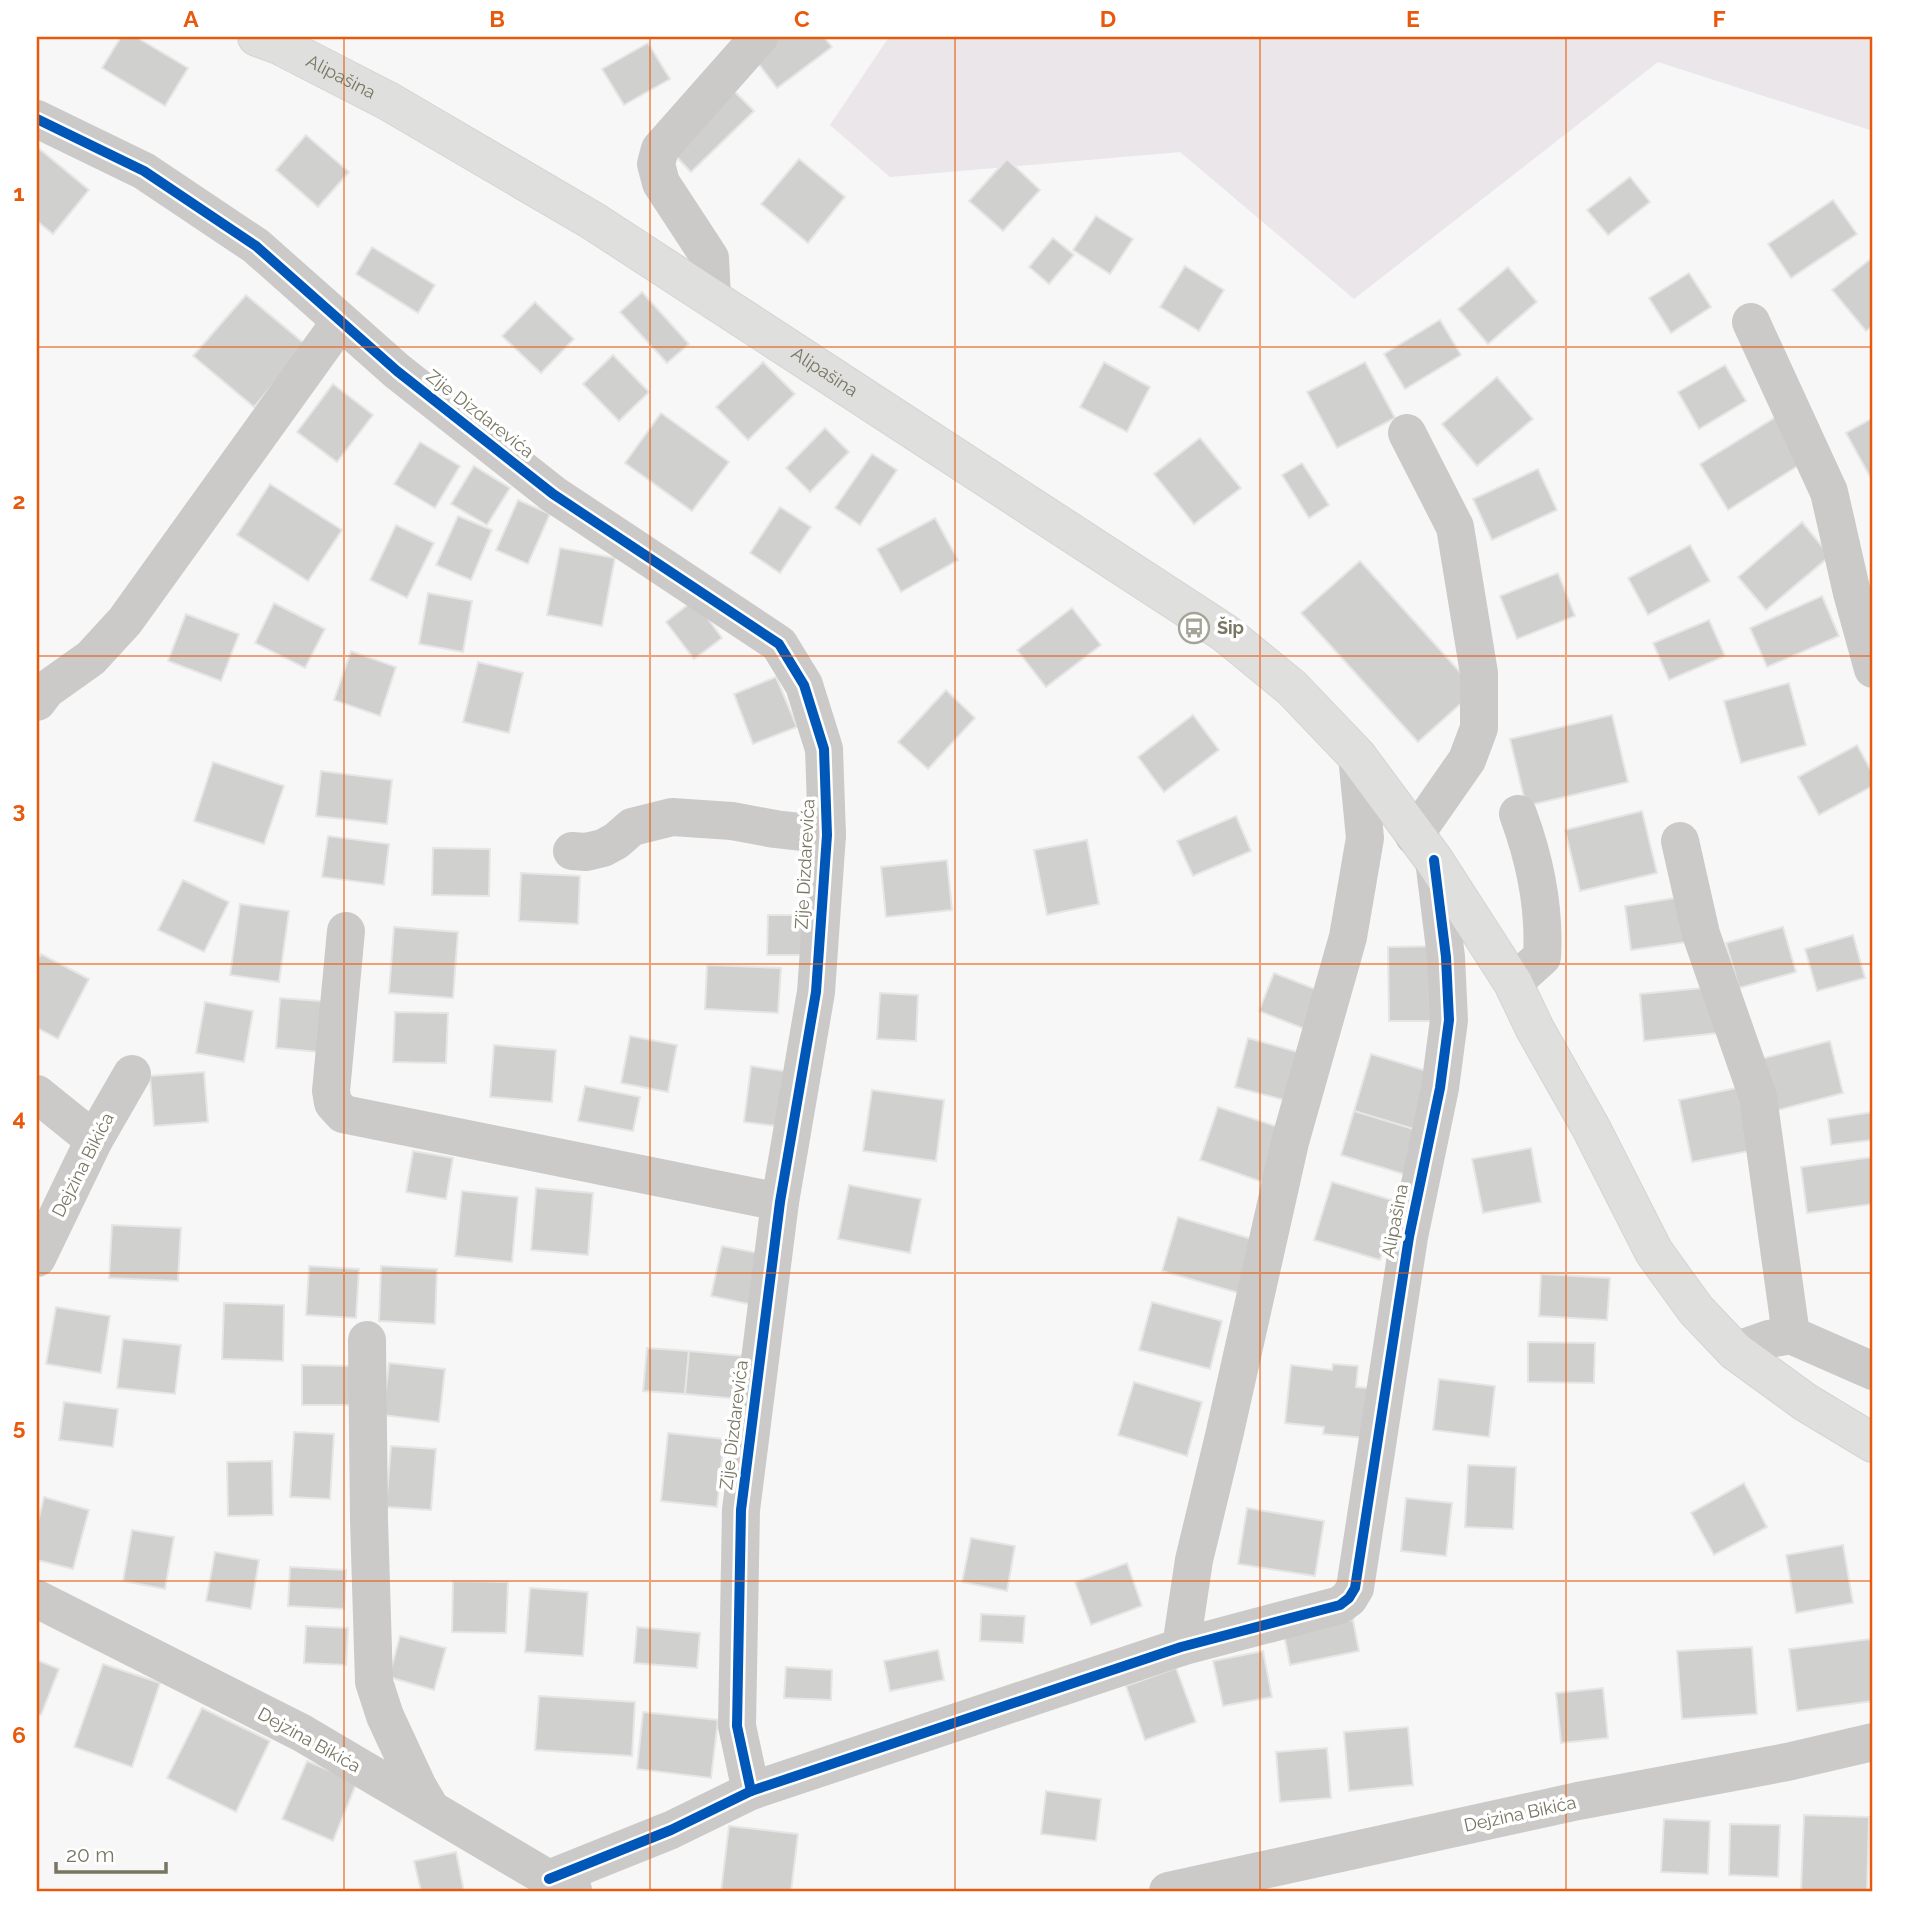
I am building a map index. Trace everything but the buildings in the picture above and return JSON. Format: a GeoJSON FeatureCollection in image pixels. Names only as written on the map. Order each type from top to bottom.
{"type":"FeatureCollection","features":[{"type":"Feature","properties":{"kind":"main road","name":"Alipašina"},"geometry":{"type":"LineString","coordinates":[[257,37],[388,101],[593,221],[1224,633],[1292,688],[1357,756],[1424,848],[1513,983],[1654,1252],[1696,1310],[1735,1351],[1805,1402],[1873,1444]]}},
{"type":"Feature","properties":{"kind":"street"},"geometry":{"type":"LineString","coordinates":[[712,298],[710,258],[661,183],[656,164],[660,149],[758,37]]}},
{"type":"Feature","properties":{"kind":"street","name":"Zije Dizdarevića"},"geometry":{"type":"LineString","coordinates":[[37,119],[144,172],[256,246],[397,371],[553,494],[779,644],[804,685],[824,749],[827,835],[816,992],[780,1202],[741,1510],[737,1726],[751,1791]]}},
{"type":"Feature","properties":{"kind":"street"},"geometry":{"type":"LineString","coordinates":[[37,702],[46,690],[91,658],[125,621],[340,322]]}},
{"type":"Feature","properties":{"kind":"street"},"geometry":{"type":"LineString","coordinates":[[1751,322],[1829,492],[1873,669]]}},
{"type":"Feature","properties":{"kind":"street"},"geometry":{"type":"LineString","coordinates":[[1408,433],[1455,527],[1479,673],[1479,728],[1468,760],[1424,848]]}},
{"type":"Feature","properties":{"kind":"street"},"geometry":{"type":"LineString","coordinates":[[562,1885],[751,1791],[1181,1647],[1194,1560],[1290,1142],[1348,937],[1365,838],[1357,756]]}},
{"type":"Feature","properties":{"kind":"street"},"geometry":{"type":"LineString","coordinates":[[1513,983],[1542,957],[1544,928],[1532,853],[1518,814]]}},
{"type":"Feature","properties":{"kind":"street"},"geometry":{"type":"LineString","coordinates":[[572,851],[586,852],[603,848],[632,827],[672,817],[732,821],[827,835]]}},
{"type":"Feature","properties":{"kind":"street"},"geometry":{"type":"LineString","coordinates":[[1680,841],[1701,934],[1758,1097],[1791,1335]]}},
{"type":"Feature","properties":{"kind":"street","name":"Alipašina"},"geometry":{"type":"LineString","coordinates":[[1181,1647],[1340,1605],[1349,1598],[1355,1588],[1409,1237],[1440,1088],[1449,1020],[1446,957],[1424,848]]}},
{"type":"Feature","properties":{"kind":"street"},"geometry":{"type":"LineString","coordinates":[[346,931],[331,1091],[333,1103],[343,1114],[780,1202]]}},
{"type":"Feature","properties":{"kind":"street","name":"Dejzina Bikića"},"geometry":{"type":"LineString","coordinates":[[37,1258],[94,1140],[132,1074]]}},
{"type":"Feature","properties":{"kind":"street"},"geometry":{"type":"LineString","coordinates":[[37,1094],[94,1140]]}},
{"type":"Feature","properties":{"kind":"street"},"geometry":{"type":"LineString","coordinates":[[1735,1351],[1769,1339],[1791,1335],[1873,1371]]}},
{"type":"Feature","properties":{"kind":"street"},"geometry":{"type":"LineString","coordinates":[[367,1340],[374,1682],[385,1716],[418,1787],[432,1810]]}},
{"type":"Feature","properties":{"kind":"street","name":"Dejzina Bikića"},"geometry":{"type":"LineString","coordinates":[[37,1599],[302,1733],[562,1885]]}},
{"type":"Feature","properties":{"kind":"street","name":"Dejzina Bikića"},"geometry":{"type":"LineString","coordinates":[[1168,1891],[1578,1801],[1787,1762],[1873,1742]]}},
{"type":"Feature","properties":{"kind":"shaded area"},"geometry":{"type":"Polygon","coordinates":[[[889,37],[1873,37],[1873,131],[1658,62],[1354,299],[1180,152],[890,177],[830,125],[889,37]]]}},
{"type":"Feature","properties":{"kind":"cycle path"},"geometry":{"type":"LineString","coordinates":[[37,119],[144,171],[256,246],[397,371],[553,494],[779,644],[804,685],[824,749],[827,835],[816,992],[780,1202],[741,1510],[737,1726],[751,1791]]}},
{"type":"Feature","properties":{"kind":"cycle path"},"geometry":{"type":"LineString","coordinates":[[549,1879],[671,1830],[751,1791],[1181,1647],[1340,1605],[1349,1598],[1355,1588],[1409,1237],[1440,1088],[1449,1020],[1446,957],[1434,860]]}},
{"type":"Feature","properties":{"kind":"place","name":"Šip"},"geometry":{"type":"Point","coordinates":[1194,628]}}]}
